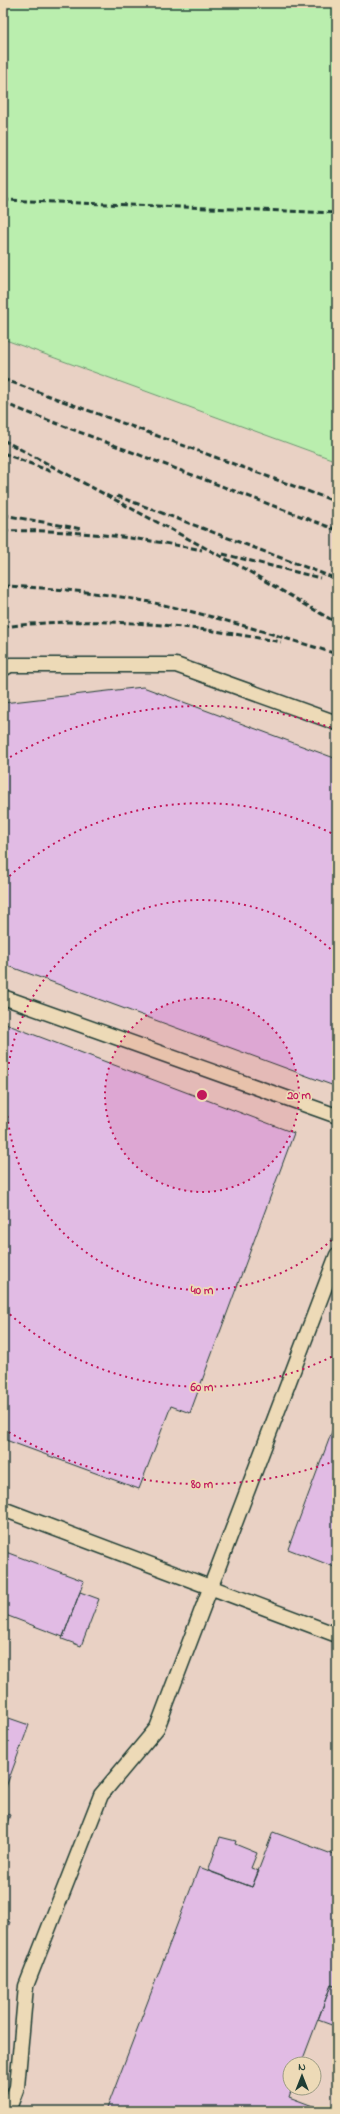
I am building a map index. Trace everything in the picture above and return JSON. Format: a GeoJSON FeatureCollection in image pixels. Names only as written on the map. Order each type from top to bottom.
{"type":"FeatureCollection","features":[{"type":"Feature","properties":{"kind":"lane"},"geometry":{"type":"LineString","coordinates":[[3,669],[10,665],[176,665],[337,723]]}},
{"type":"Feature","properties":{"kind":"lane"},"geometry":{"type":"LineString","coordinates":[[3,997],[337,1116]]}},
{"type":"Feature","properties":{"kind":"lane"},"geometry":{"type":"LineString","coordinates":[[8,2111],[17,2087],[26,1986],[29,1978],[101,1795],[157,1728],[337,1255]]}},
{"type":"Feature","properties":{"kind":"lane"},"geometry":{"type":"LineString","coordinates":[[3,1509],[337,1635]]}},
{"type":"Feature","properties":{"kind":"shaded area"},"geometry":{"type":"Polygon","coordinates":[[[3,339],[337,461],[337,2111],[3,2111],[3,339]]]}},
{"type":"Feature","properties":{"kind":"green space"},"geometry":{"type":"Polygon","coordinates":[[[3,3],[337,3],[337,461],[3,339],[3,3]]]}},
{"type":"Feature","properties":{"kind":"building"},"geometry":{"type":"Polygon","coordinates":[[[143,687],[337,759],[337,1087],[3,964],[3,703],[143,687]]]}},
{"type":"Feature","properties":{"kind":"building"},"geometry":{"type":"Polygon","coordinates":[[[3,1023],[294,1133],[190,1413],[171,1406],[139,1489],[3,1439],[3,1023]]]}},
{"type":"Feature","properties":{"kind":"building"},"geometry":{"type":"Polygon","coordinates":[[[337,1418],[337,1568],[288,1549],[337,1418]]]}},
{"type":"Feature","properties":{"kind":"building"},"geometry":{"type":"Polygon","coordinates":[[[3,1551],[84,1581],[63,1637],[3,1614],[3,1551]]]}},
{"type":"Feature","properties":{"kind":"building"},"geometry":{"type":"Polygon","coordinates":[[[80,1592],[99,1599],[81,1646],[62,1639],[80,1592]]]}},
{"type":"Feature","properties":{"kind":"building"},"geometry":{"type":"Polygon","coordinates":[[[3,1716],[29,1725],[3,1795],[3,1716]]]}},
{"type":"Feature","properties":{"kind":"building"},"geometry":{"type":"Polygon","coordinates":[[[3,1812],[10,1815],[3,1834],[3,1812]]]}},
{"type":"Feature","properties":{"kind":"building"},"geometry":{"type":"Polygon","coordinates":[[[273,1832],[337,1856],[337,1987],[331,1985],[304,2056],[282,2056],[282,2096],[289,2096],[326,2111],[106,2111],[199,1867],[252,1887],[273,1832]]]}},
{"type":"Feature","properties":{"kind":"building"},"geometry":{"type":"Polygon","coordinates":[[[220,1837],[236,1841],[235,1844],[257,1853],[251,1868],[259,1871],[252,1887],[208,1871],[220,1837]]]}},
{"type":"Feature","properties":{"kind":"building"},"geometry":{"type":"Polygon","coordinates":[[[3,1920],[10,1922],[3,1941],[3,1920]]]}},
{"type":"Feature","properties":{"kind":"building"},"geometry":{"type":"Polygon","coordinates":[[[331,1985],[337,1987],[337,2027],[318,2020],[331,1985]]]}},
{"type":"Feature","properties":{"kind":"railway"},"geometry":{"type":"LineString","coordinates":[[3,200],[337,213]]}},
{"type":"Feature","properties":{"kind":"railway"},"geometry":{"type":"LineString","coordinates":[[3,379],[337,502]]}},
{"type":"Feature","properties":{"kind":"railway"},"geometry":{"type":"LineString","coordinates":[[3,403],[337,530]]}},
{"type":"Feature","properties":{"kind":"railway"},"geometry":{"type":"LineString","coordinates":[[3,440],[243,568],[337,623]]}},
{"type":"Feature","properties":{"kind":"railway"},"geometry":{"type":"LineString","coordinates":[[3,453],[52,472]]}},
{"type":"Feature","properties":{"kind":"railway"},"geometry":{"type":"LineString","coordinates":[[117,496],[337,579]]}},
{"type":"Feature","properties":{"kind":"railway"},"geometry":{"type":"LineString","coordinates":[[3,515],[82,529]]}},
{"type":"Feature","properties":{"kind":"railway"},"geometry":{"type":"LineString","coordinates":[[3,531],[53,531],[103,535],[153,541],[202,550]]}},
{"type":"Feature","properties":{"kind":"railway"},"geometry":{"type":"LineString","coordinates":[[223,554],[320,578]]}},
{"type":"Feature","properties":{"kind":"railway"},"geometry":{"type":"LineString","coordinates":[[3,586],[82,592],[159,604],[226,621],[337,654]]}},
{"type":"Feature","properties":{"kind":"railway"},"geometry":{"type":"LineString","coordinates":[[3,627],[73,622],[108,622],[213,631],[281,642]]}}]}
